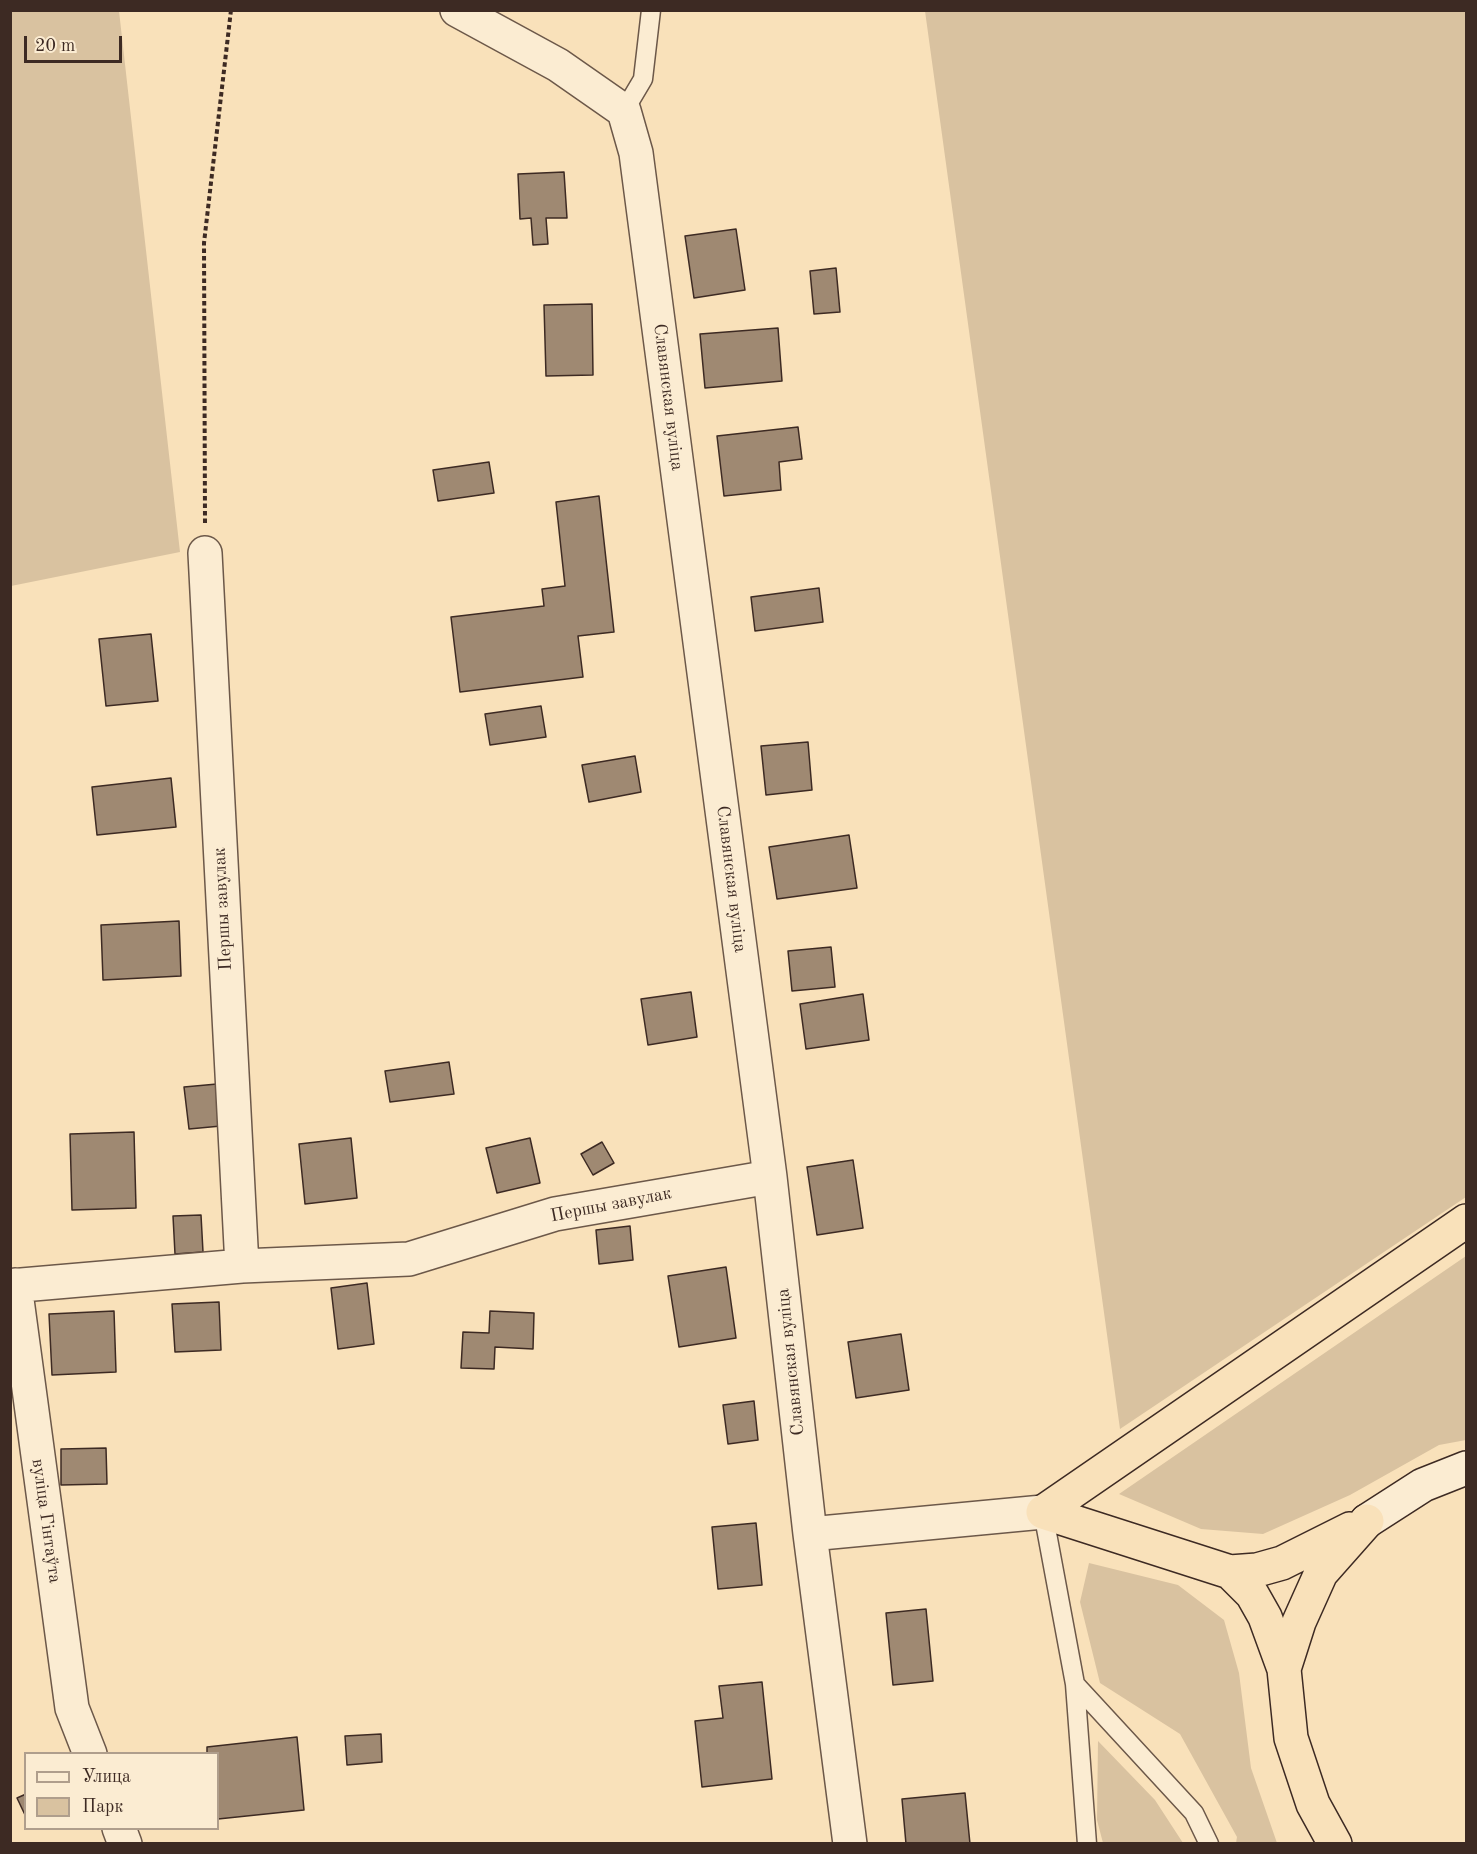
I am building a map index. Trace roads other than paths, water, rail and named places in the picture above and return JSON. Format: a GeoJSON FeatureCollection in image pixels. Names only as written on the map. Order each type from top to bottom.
{"type":"FeatureCollection","features":[{"type":"Feature","properties":{"kind":"highway"},"geometry":{"type":"LineString","coordinates":[[1044,1512],[1467,1221]]}},
{"type":"Feature","properties":{"kind":"highway"},"geometry":{"type":"LineString","coordinates":[[1044,1512],[1230,1572],[1257,1570],[1282,1563],[1366,1521]]}},
{"type":"Feature","properties":{"kind":"highway"},"geometry":{"type":"LineString","coordinates":[[1284,1669],[1299,1622],[1321,1573],[1366,1521]]}},
{"type":"Feature","properties":{"kind":"highway"},"geometry":{"type":"LineString","coordinates":[[1230,1572],[1251,1594],[1266,1617],[1284,1669],[1291,1738],[1313,1804],[1335,1844]]}},
{"type":"Feature","properties":{"kind":"street"},"geometry":{"type":"LineString","coordinates":[[457,10],[558,65],[624,111]]}},
{"type":"Feature","properties":{"kind":"street","name":"Славянская вуліца"},"geometry":{"type":"LineString","coordinates":[[624,111],[636,153],[770,1177],[810,1534],[850,1844]]}},
{"type":"Feature","properties":{"kind":"street","name":"Першы завулак"},"geometry":{"type":"LineString","coordinates":[[205,553],[242,1266]]}},
{"type":"Feature","properties":{"kind":"street","name":"Першы завулак"},"geometry":{"type":"LineString","coordinates":[[13,1286],[242,1266],[409,1259],[555,1214],[770,1177]]}},
{"type":"Feature","properties":{"kind":"street","name":"вуліца Гінтаўта"},"geometry":{"type":"LineString","coordinates":[[13,1286],[72,1708],[89,1752]]}},
{"type":"Feature","properties":{"kind":"street"},"geometry":{"type":"LineString","coordinates":[[1366,1521],[1423,1485],[1467,1468]]}},
{"type":"Feature","properties":{"kind":"street"},"geometry":{"type":"LineString","coordinates":[[810,1534],[1044,1512]]}},
{"type":"Feature","properties":{"kind":"lane"},"geometry":{"type":"LineString","coordinates":[[624,111],[643,79],[651,10]]}},
{"type":"Feature","properties":{"kind":"lane"},"geometry":{"type":"LineString","coordinates":[[1044,1512],[1075,1684],[1087,1844]]}},
{"type":"Feature","properties":{"kind":"lane"},"geometry":{"type":"LineString","coordinates":[[1075,1684],[1194,1813],[1209,1844]]}}]}
